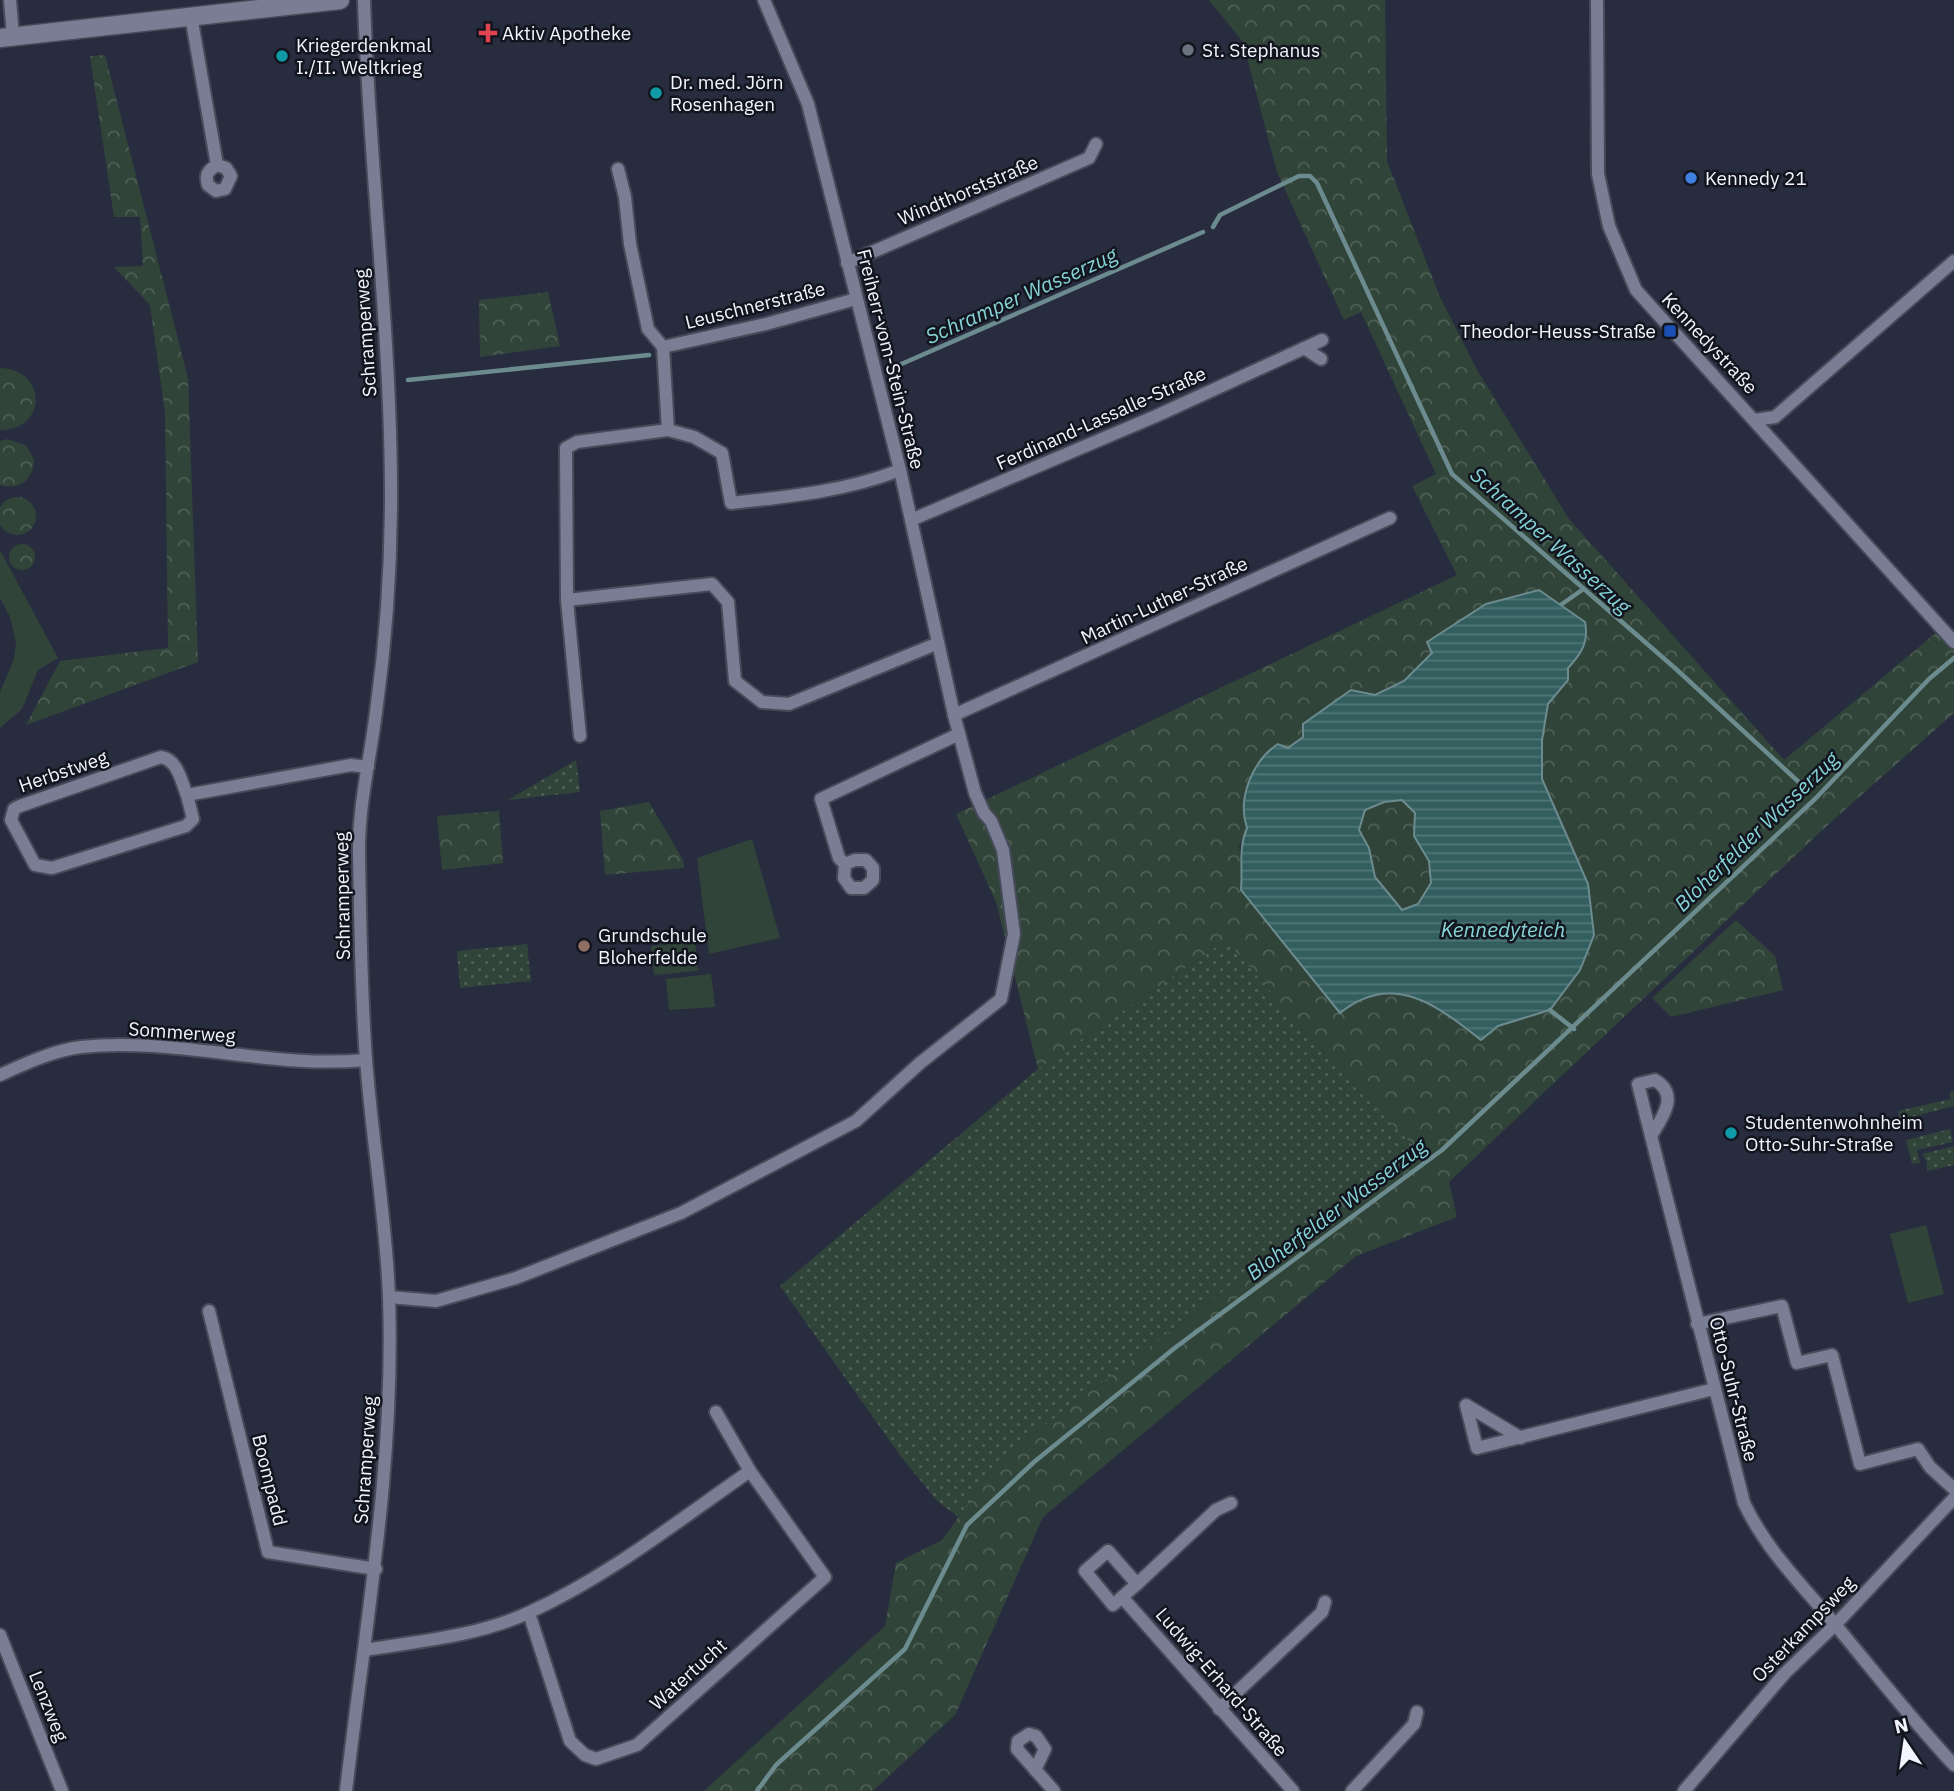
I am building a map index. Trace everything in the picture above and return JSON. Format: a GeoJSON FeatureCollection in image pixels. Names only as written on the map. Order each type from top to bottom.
{"type":"FeatureCollection","features":[{"type":"Feature","properties":{"kind":"street"},"geometry":{"type":"LineString","coordinates":[[10,0],[7,37],[341,0]]}},
{"type":"Feature","properties":{"kind":"street","name":"Schramperweg"},"geometry":{"type":"LineString","coordinates":[[346,1791],[376,1569],[388,1447],[389,1297],[366,1060],[359,851],[385,621],[391,499],[388,378],[364,0]]}},
{"type":"Feature","properties":{"kind":"street","name":"Freiherr-vom-Stein-Straße"},"geometry":{"type":"LineString","coordinates":[[389,1297],[436,1301],[516,1278],[681,1213],[856,1121],[920,1063],[1001,999],[1014,934],[1003,850],[975,793],[954,715],[936,644],[900,470],[808,104],[764,0]]}},
{"type":"Feature","properties":{"kind":"street","name":"Kennedystraße"},"geometry":{"type":"LineString","coordinates":[[1597,0],[1598,174],[1618,254],[1636,290],[1687,350],[1755,420],[1953,640]]}},
{"type":"Feature","properties":{"kind":"street"},"geometry":{"type":"LineString","coordinates":[[191,16],[216,165]]}},
{"type":"Feature","properties":{"kind":"street","name":"Windthorststraße"},"geometry":{"type":"LineString","coordinates":[[847,263],[1089,159],[1096,144]]}},
{"type":"Feature","properties":{"kind":"street"},"geometry":{"type":"LineString","coordinates":[[618,169],[648,329],[663,347],[668,430]]}},
{"type":"Feature","properties":{"kind":"street"},"geometry":{"type":"LineString","coordinates":[[1755,420],[1775,417],[1954,261]]}},
{"type":"Feature","properties":{"kind":"street","name":"Leuschnerstraße"},"geometry":{"type":"LineString","coordinates":[[663,347],[766,324],[856,299]]}},
{"type":"Feature","properties":{"kind":"street","name":"Ferdinand-Lassalle-Straße"},"geometry":{"type":"LineString","coordinates":[[911,520],[1156,416],[1322,340]]}},
{"type":"Feature","properties":{"kind":"street"},"geometry":{"type":"LineString","coordinates":[[1304,348],[1321,359]]}},
{"type":"Feature","properties":{"kind":"street"},"geometry":{"type":"LineString","coordinates":[[580,736],[567,600],[566,448],[577,442],[668,430],[694,437],[722,453],[731,503],[810,493],[881,478],[900,470]]}},
{"type":"Feature","properties":{"kind":"street","name":"Martin-Luther-Straße"},"geometry":{"type":"LineString","coordinates":[[954,715],[1390,518]]}},
{"type":"Feature","properties":{"kind":"street"},"geometry":{"type":"LineString","coordinates":[[567,600],[712,584],[728,602],[735,681],[762,702],[789,704],[936,644]]}},
{"type":"Feature","properties":{"kind":"street"},"geometry":{"type":"LineString","coordinates":[[845,864],[839,858],[821,799],[960,734]]}},
{"type":"Feature","properties":{"kind":"street","name":"Herbstweg"},"geometry":{"type":"LineString","coordinates":[[161,757],[169,758],[175,765],[187,795],[193,819],[186,826],[52,868],[35,865],[11,820],[14,809],[20,806],[161,757]]}},
{"type":"Feature","properties":{"kind":"street"},"geometry":{"type":"LineString","coordinates":[[187,795],[351,765],[368,767]]}},
{"type":"Feature","properties":{"kind":"street","name":"Sommerweg"},"geometry":{"type":"LineString","coordinates":[[0,1075],[80,1047],[160,1046],[259,1058],[341,1062],[366,1060]]}},
{"type":"Feature","properties":{"kind":"street","name":"Otto-Suhr-Straße"},"geometry":{"type":"LineString","coordinates":[[1651,1136],[1714,1389],[1751,1517],[1770,1547],[1954,1765]]}},
{"type":"Feature","properties":{"kind":"street"},"geometry":{"type":"LineString","coordinates":[[1697,1324],[1782,1306],[1797,1363],[1832,1356],[1860,1464],[1918,1449],[1930,1467],[1954,1489]]}},
{"type":"Feature","properties":{"kind":"street","name":"Boompadd"},"geometry":{"type":"LineString","coordinates":[[209,1311],[268,1552],[376,1569]]}},
{"type":"Feature","properties":{"kind":"street"},"geometry":{"type":"LineString","coordinates":[[1521,1438],[1466,1405],[1477,1448],[1521,1438],[1714,1389]]}},
{"type":"Feature","properties":{"kind":"street","name":"Watertucht"},"geometry":{"type":"LineString","coordinates":[[528,1613],[570,1741],[585,1755],[596,1759],[637,1745],[825,1577],[750,1471],[716,1412]]}},
{"type":"Feature","properties":{"kind":"street"},"geometry":{"type":"LineString","coordinates":[[365,1650],[459,1635],[528,1613],[586,1583],[750,1471]]}},
{"type":"Feature","properties":{"kind":"street","name":"Osterkampsweg"},"geometry":{"type":"LineString","coordinates":[[1684,1791],[1785,1673],[1835,1625],[1954,1499]]}},
{"type":"Feature","properties":{"kind":"street"},"geometry":{"type":"LineString","coordinates":[[1122,1597],[1216,1510],[1231,1503]]}},
{"type":"Feature","properties":{"kind":"street","name":"Ludwig-Erhard-Straße"},"geometry":{"type":"LineString","coordinates":[[1136,1584],[1108,1550],[1085,1571],[1113,1605],[1122,1597],[1290,1790]]}},
{"type":"Feature","properties":{"kind":"street"},"geometry":{"type":"LineString","coordinates":[[1219,1709],[1322,1612],[1325,1602]]}},
{"type":"Feature","properties":{"kind":"street","name":"Lenzweg"},"geometry":{"type":"LineString","coordinates":[[0,1635],[6,1668],[62,1791]]}},
{"type":"Feature","properties":{"kind":"street"},"geometry":{"type":"LineString","coordinates":[[1352,1791],[1414,1724],[1417,1712]]}},
{"type":"Feature","properties":{"kind":"street"},"geometry":{"type":"LineString","coordinates":[[1035,1770],[1054,1791]]}},
{"type":"Feature","properties":{"kind":"green space"},"geometry":{"type":"Polygon","coordinates":[[[1209,0],[1385,0],[1387,161],[1440,297],[1477,370],[1569,519],[1784,760],[1937,632],[1954,650],[1954,713],[1831,822],[1449,1182],[1457,1217],[1356,1256],[1043,1517],[955,1715],[873,1791],[704,1791],[885,1626],[896,1563],[942,1540],[999,1460],[1415,1147],[1348,1080],[1226,940],[1038,1069],[996,902],[956,814],[1457,575],[1412,486],[1436,474],[1361,312],[1344,320],[1277,172],[1243,42],[1209,0]],[[1539,590],[1486,604],[1427,642],[1432,653],[1404,681],[1303,724],[1303,737],[1288,748],[1239,846],[1243,868],[1241,890],[1352,1002],[1392,995],[1422,1000],[1450,1016],[1481,1040],[1498,1026],[1550,1010],[1588,884],[1542,779],[1542,740],[1548,704],[1568,680],[1568,668],[1579,656],[1539,590]]]}},
{"type":"Feature","properties":{"kind":"green space"},"geometry":{"type":"Polygon","coordinates":[[[105,55],[188,378],[198,662],[26,725],[60,661],[168,648],[165,413],[150,305],[114,267],[143,266],[140,217],[114,217],[90,56],[105,55]]]}},
{"type":"Feature","properties":{"kind":"green space"},"geometry":{"type":"Polygon","coordinates":[[[548,292],[560,346],[480,357],[479,300],[548,292]]]}},
{"type":"Feature","properties":{"kind":"green space"},"geometry":{"type":"Polygon","coordinates":[[[0,368],[15,371],[27,378],[36,399],[27,420],[16,427],[0,430],[0,368]]]}},
{"type":"Feature","properties":{"kind":"green space"},"geometry":{"type":"Polygon","coordinates":[[[8,439],[27,446],[34,460],[28,478],[19,485],[0,485],[0,441],[8,439]]]}},
{"type":"Feature","properties":{"kind":"green space"},"geometry":{"type":"Polygon","coordinates":[[[17,497],[30,503],[36,516],[30,529],[17,535],[4,529],[-2,516],[4,503],[17,497]]]}},
{"type":"Feature","properties":{"kind":"green space"},"geometry":{"type":"Polygon","coordinates":[[[22,544],[31,548],[35,557],[31,566],[22,570],[13,566],[9,557],[13,548],[22,544]]]}},
{"type":"Feature","properties":{"kind":"green space"},"geometry":{"type":"Polygon","coordinates":[[[0,550],[58,658],[38,670],[22,709],[0,728],[0,692],[14,659],[16,642],[10,617],[0,598],[0,550]]]}},
{"type":"Feature","properties":{"kind":"green space"},"geometry":{"type":"Polygon","coordinates":[[[576,760],[580,792],[508,800],[576,760]]]}},
{"type":"Feature","properties":{"kind":"green space"},"geometry":{"type":"Polygon","coordinates":[[[1402,800],[1415,813],[1414,836],[1429,861],[1431,883],[1418,904],[1402,910],[1375,877],[1369,848],[1359,830],[1365,810],[1384,802],[1402,800]]]}},
{"type":"Feature","properties":{"kind":"green space"},"geometry":{"type":"Polygon","coordinates":[[[649,802],[683,860],[684,868],[605,875],[600,811],[649,802]]]}},
{"type":"Feature","properties":{"kind":"green space"},"geometry":{"type":"Polygon","coordinates":[[[499,811],[503,863],[442,870],[437,816],[499,811]]]}},
{"type":"Feature","properties":{"kind":"green space"},"geometry":{"type":"Polygon","coordinates":[[[752,839],[780,938],[709,954],[697,858],[752,839]]]}},
{"type":"Feature","properties":{"kind":"green space"},"geometry":{"type":"Polygon","coordinates":[[[1736,920],[1775,956],[1783,990],[1671,1017],[1652,998],[1736,920]]]}},
{"type":"Feature","properties":{"kind":"green space"},"geometry":{"type":"Polygon","coordinates":[[[1226,940],[1348,1080],[1415,1147],[999,1460],[959,1517],[938,1502],[902,1458],[780,1286],[1038,1069],[1226,940]]]}},
{"type":"Feature","properties":{"kind":"green space"},"geometry":{"type":"Polygon","coordinates":[[[695,941],[698,971],[654,975],[651,946],[695,941]]]}},
{"type":"Feature","properties":{"kind":"green space"},"geometry":{"type":"Polygon","coordinates":[[[527,944],[531,981],[460,988],[457,951],[527,944]]]}},
{"type":"Feature","properties":{"kind":"green space"},"geometry":{"type":"Polygon","coordinates":[[[711,974],[715,1007],[669,1010],[666,979],[711,974]]]}},
{"type":"Feature","properties":{"kind":"green space"},"geometry":{"type":"Polygon","coordinates":[[[1954,1091],[1954,1106],[1900,1120],[1898,1111],[1951,1099],[1950,1092],[1954,1091]]]}},
{"type":"Feature","properties":{"kind":"green space"},"geometry":{"type":"Polygon","coordinates":[[[1950,1129],[1953,1142],[1917,1150],[1920,1163],[1912,1164],[1906,1140],[1950,1129]]]}},
{"type":"Feature","properties":{"kind":"green space"},"geometry":{"type":"Polygon","coordinates":[[[1954,1146],[1954,1165],[1927,1171],[1927,1162],[1922,1154],[1954,1146]]]}},
{"type":"Feature","properties":{"kind":"green space"},"geometry":{"type":"Polygon","coordinates":[[[1926,1225],[1944,1294],[1908,1303],[1890,1234],[1926,1225]]]}},
{"type":"Feature","properties":{"kind":"water","name":"Kennedyteich"},"geometry":{"type":"Polygon","coordinates":[[[1539,590],[1585,622],[1583,646],[1568,668],[1568,680],[1548,704],[1542,740],[1542,779],[1588,884],[1594,935],[1580,970],[1550,1010],[1498,1026],[1481,1040],[1431,1005],[1397,994],[1378,994],[1360,1000],[1340,1013],[1241,890],[1242,851],[1247,828],[1244,805],[1249,782],[1261,760],[1278,744],[1288,748],[1303,737],[1303,724],[1351,690],[1375,695],[1404,681],[1432,653],[1427,642],[1486,604],[1539,590]],[[1402,800],[1384,802],[1365,810],[1359,830],[1369,848],[1375,877],[1402,910],[1418,904],[1431,883],[1429,861],[1414,836],[1415,813],[1402,800]]]}},
{"type":"Feature","properties":{"kind":"waterway","name":"Schramper Wasserzug"},"geometry":{"type":"LineString","coordinates":[[1213,227],[1220,215],[1299,176],[1310,176],[1317,183],[1452,474],[1676,669],[1802,785]]}},
{"type":"Feature","properties":{"kind":"waterway","name":"Schramper Wasserzug"},"geometry":{"type":"LineString","coordinates":[[890,369],[1203,232]]}},
{"type":"Feature","properties":{"kind":"waterway"},"geometry":{"type":"LineString","coordinates":[[408,380],[649,355]]}},
{"type":"Feature","properties":{"kind":"waterway"},"geometry":{"type":"LineString","coordinates":[[1562,604],[1582,590]]}},
{"type":"Feature","properties":{"kind":"waterway","name":"Bloherfelder Wasserzug"},"geometry":{"type":"LineString","coordinates":[[757,1791],[776,1765],[905,1649],[967,1525],[1034,1462],[1176,1347],[1442,1150],[1816,798],[1929,679],[1954,658]]}},
{"type":"Feature","properties":{"kind":"waterway"},"geometry":{"type":"LineString","coordinates":[[1550,1010],[1574,1029]]}},
{"type":"Feature","properties":{"kind":"place","name":"Aktiv Apotheke"},"geometry":{"type":"Point","coordinates":[488,33]}},
{"type":"Feature","properties":{"kind":"place","name":"St. Stephanus"},"geometry":{"type":"Point","coordinates":[1188,50]}},
{"type":"Feature","properties":{"kind":"place","name":"Kriegerdenkmal I./II. Weltkrieg"},"geometry":{"type":"Point","coordinates":[282,56]}},
{"type":"Feature","properties":{"kind":"place","name":"Dr. med. Jörn Rosenhagen"},"geometry":{"type":"Point","coordinates":[656,93]}},
{"type":"Feature","properties":{"kind":"place","name":"Kennedy 21"},"geometry":{"type":"Point","coordinates":[1691,178]}},
{"type":"Feature","properties":{"kind":"place","name":"Theodor-Heuss-Straße"},"geometry":{"type":"Point","coordinates":[1670,331]}},
{"type":"Feature","properties":{"kind":"place","name":"Grundschule Bloherfelde"},"geometry":{"type":"Point","coordinates":[584,946]}},
{"type":"Feature","properties":{"kind":"place","name":"Studentenwohnheim Otto-Suhr-Straße"},"geometry":{"type":"Point","coordinates":[1731,1133]}}]}
